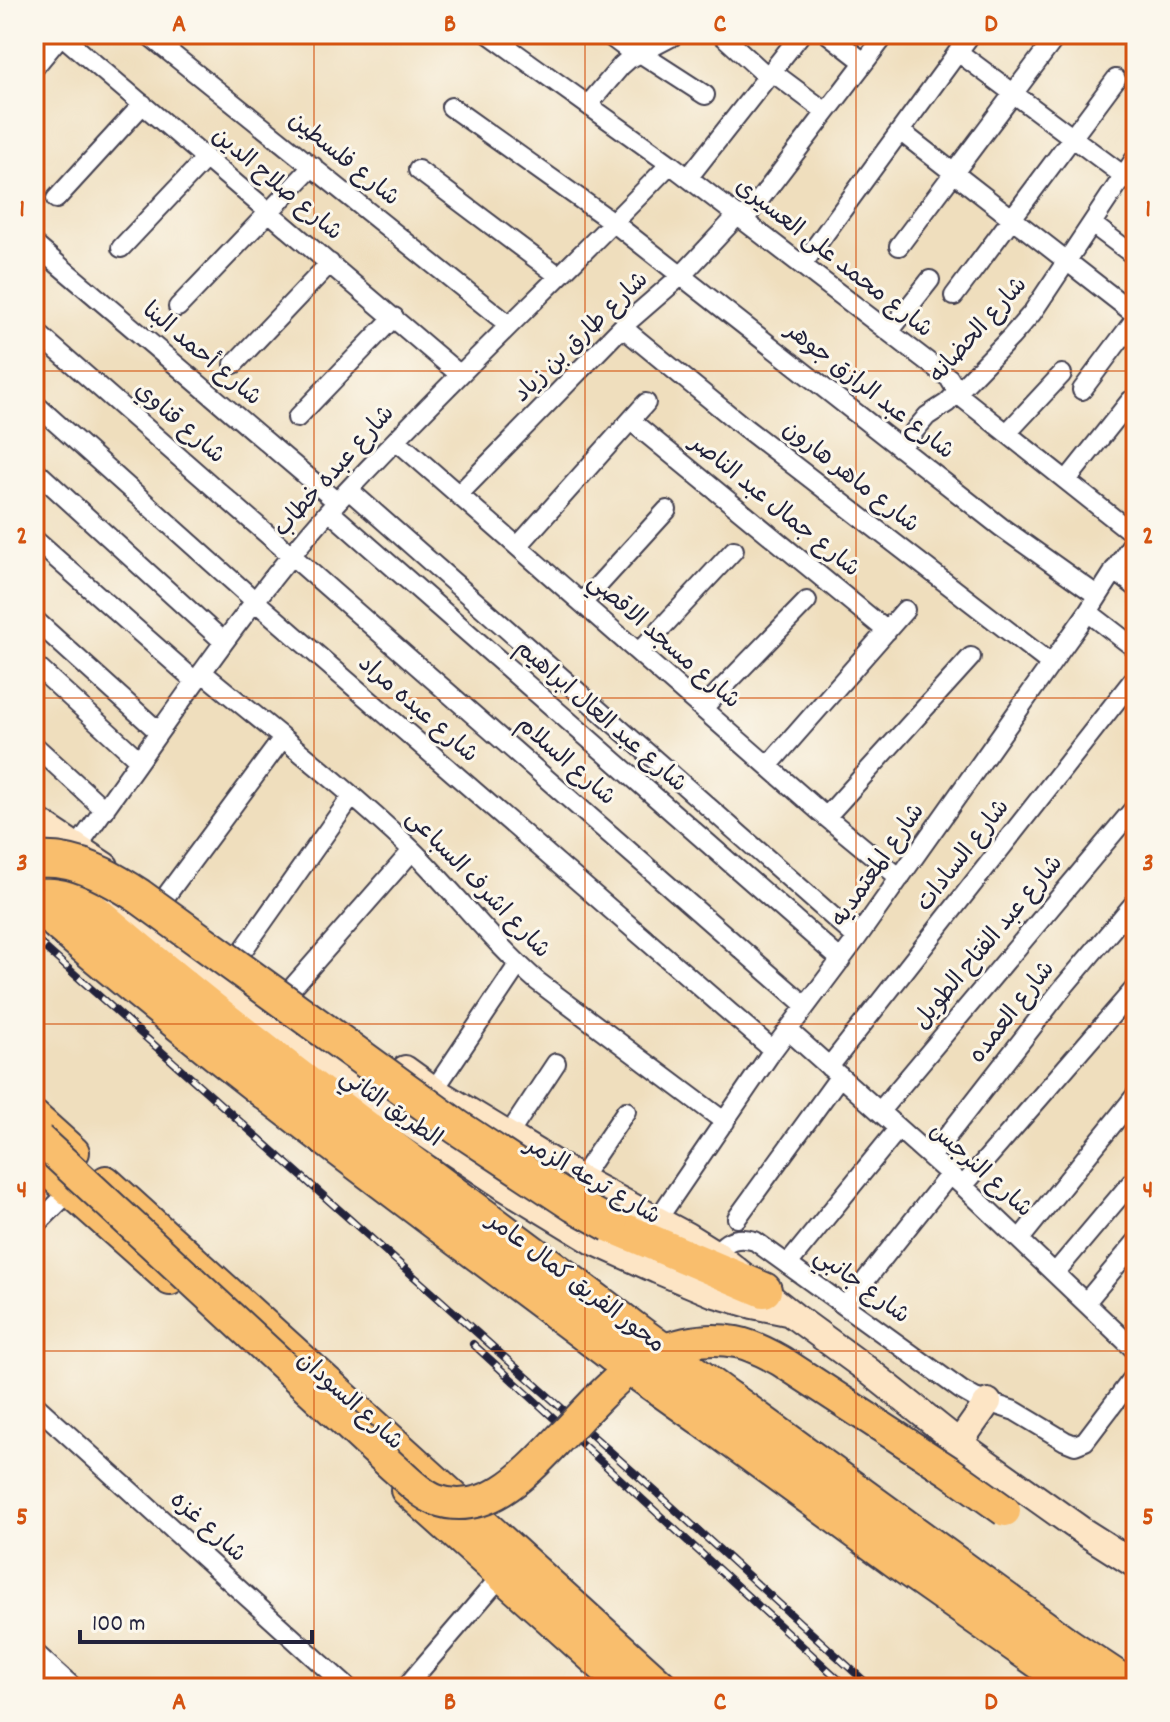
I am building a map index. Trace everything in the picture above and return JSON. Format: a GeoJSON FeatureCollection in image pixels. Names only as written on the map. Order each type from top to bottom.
{"type":"FeatureCollection","features":[{"type":"Feature","properties":{"kind":"highway"},"geometry":{"type":"LineString","coordinates":[[35,850],[82,867],[139,896],[457,1127],[575,1205],[611,1225],[764,1290]]}},
{"type":"Feature","properties":{"kind":"highway","name":"محور الفريق كمال عامر"},"geometry":{"type":"LineString","coordinates":[[35,850],[91,910],[366,1130],[1044,1628],[1132,1688]]}},
{"type":"Feature","properties":{"kind":"highway","name":"محور الفريق كمال عامر"},"geometry":{"type":"LineString","coordinates":[[34,903],[144,997],[385,1184],[614,1356],[1077,1688]]}},
{"type":"Feature","properties":{"kind":"main road","name":"شارع السودان"},"geometry":{"type":"LineString","coordinates":[[35,1137],[70,1191],[626,1688]]}},
{"type":"Feature","properties":{"kind":"main road","name":"شارع السودان"},"geometry":{"type":"LineString","coordinates":[[35,1137],[665,1688]]}},
{"type":"Feature","properties":{"kind":"main road"},"geometry":{"type":"LineString","coordinates":[[35,1137],[393,1467],[424,1495],[437,1501],[471,1503],[507,1488],[639,1362],[679,1344],[705,1341],[736,1342],[781,1361],[1005,1511]]}},
{"type":"Feature","properties":{"kind":"street","name":"شارع فلسطين"},"geometry":{"type":"LineString","coordinates":[[147,34],[509,325]]}},
{"type":"Feature","properties":{"kind":"street","name":"شارع محمد على العسيرى"},"geometry":{"type":"LineString","coordinates":[[489,34],[741,217],[949,378],[957,392],[1136,536]]}},
{"type":"Feature","properties":{"kind":"street"},"geometry":{"type":"LineString","coordinates":[[626,44],[677,34]]}},
{"type":"Feature","properties":{"kind":"street"},"geometry":{"type":"LineString","coordinates":[[721,34],[769,74],[826,112]]}},
{"type":"Feature","properties":{"kind":"street"},"geometry":{"type":"LineString","coordinates":[[688,178],[801,34]]}},
{"type":"Feature","properties":{"kind":"street"},"geometry":{"type":"LineString","coordinates":[[828,34],[864,62]]}},
{"type":"Feature","properties":{"kind":"street","name":"شارع طارق بن زياد"},"geometry":{"type":"LineString","coordinates":[[458,495],[622,327],[682,275],[741,217],[886,34]]}},
{"type":"Feature","properties":{"kind":"street"},"geometry":{"type":"LineString","coordinates":[[802,265],[971,34]]}},
{"type":"Feature","properties":{"kind":"street"},"geometry":{"type":"LineString","coordinates":[[899,246],[1058,34]]}},
{"type":"Feature","properties":{"kind":"street"},"geometry":{"type":"LineString","coordinates":[[34,68],[62,35]]}},
{"type":"Feature","properties":{"kind":"street","name":"شارع صلاح الدين"},"geometry":{"type":"LineString","coordinates":[[62,35],[459,374]]}},
{"type":"Feature","properties":{"kind":"street"},"geometry":{"type":"LineString","coordinates":[[588,105],[621,66],[626,44]]}},
{"type":"Feature","properties":{"kind":"street"},"geometry":{"type":"LineString","coordinates":[[626,44],[705,95]]}},
{"type":"Feature","properties":{"kind":"street"},"geometry":{"type":"LineString","coordinates":[[958,52],[1130,181]]}},
{"type":"Feature","properties":{"kind":"street"},"geometry":{"type":"LineString","coordinates":[[954,296],[1116,79]]}},
{"type":"Feature","properties":{"kind":"street"},"geometry":{"type":"LineString","coordinates":[[56,199],[143,104]]}},
{"type":"Feature","properties":{"kind":"street","name":"شارع عبد الرازق جوهر"},"geometry":{"type":"LineString","coordinates":[[451,107],[614,223],[1001,527],[1093,604],[1136,649]]}},
{"type":"Feature","properties":{"kind":"street"},"geometry":{"type":"LineString","coordinates":[[900,131],[1136,316],[1082,390]]}},
{"type":"Feature","properties":{"kind":"street","name":"شارع الحضانه"},"geometry":{"type":"LineString","coordinates":[[900,448],[927,416],[943,407],[1032,313],[1092,224],[1130,181],[1136,157]]}},
{"type":"Feature","properties":{"kind":"street"},"geometry":{"type":"LineString","coordinates":[[121,248],[206,158]]}},
{"type":"Feature","properties":{"kind":"street","name":"شارع عبده خطاب"},"geometry":{"type":"LineString","coordinates":[[77,847],[224,642],[338,501],[459,374],[670,164]]}},
{"type":"Feature","properties":{"kind":"street"},"geometry":{"type":"LineString","coordinates":[[178,307],[313,166]]}},
{"type":"Feature","properties":{"kind":"street"},"geometry":{"type":"LineString","coordinates":[[418,170],[559,276]]}},
{"type":"Feature","properties":{"kind":"street"},"geometry":{"type":"LineString","coordinates":[[1092,224],[1136,257]]}},
{"type":"Feature","properties":{"kind":"street","name":"شارع أحمد البنا"},"geometry":{"type":"LineString","coordinates":[[34,244],[338,501]]}},
{"type":"Feature","properties":{"kind":"street"},"geometry":{"type":"LineString","coordinates":[[234,364],[330,263]]}},
{"type":"Feature","properties":{"kind":"street"},"geometry":{"type":"LineString","coordinates":[[889,332],[930,280]]}},
{"type":"Feature","properties":{"kind":"street"},"geometry":{"type":"LineString","coordinates":[[297,418],[394,317]]}},
{"type":"Feature","properties":{"kind":"street","name":"شارع ماهر هارون"},"geometry":{"type":"LineString","coordinates":[[622,327],[744,427],[1051,664]]}},
{"type":"Feature","properties":{"kind":"street","name":"شارع قناوي"},"geometry":{"type":"LineString","coordinates":[[34,330],[292,555]]}},
{"type":"Feature","properties":{"kind":"street"},"geometry":{"type":"LineString","coordinates":[[1007,433],[1062,374]]}},
{"type":"Feature","properties":{"kind":"street"},"geometry":{"type":"LineString","coordinates":[[1067,480],[1130,401]]}},
{"type":"Feature","properties":{"kind":"street","name":"شارع عبده مراد"},"geometry":{"type":"LineString","coordinates":[[34,403],[255,601],[773,1050]]}},
{"type":"Feature","properties":{"kind":"street"},"geometry":{"type":"LineString","coordinates":[[518,546],[646,403]]}},
{"type":"Feature","properties":{"kind":"street","name":"شارع جمال عبد الناصر"},"geometry":{"type":"LineString","coordinates":[[631,421],[887,631]]}},
{"type":"Feature","properties":{"kind":"street","name":"شارع مسجد الاقصي"},"geometry":{"type":"LineString","coordinates":[[396,440],[826,817],[900,878]]}},
{"type":"Feature","properties":{"kind":"street"},"geometry":{"type":"LineString","coordinates":[[34,469],[224,642]]}},
{"type":"Feature","properties":{"kind":"street"},"geometry":{"type":"LineString","coordinates":[[338,501],[857,938]]}},
{"type":"Feature","properties":{"kind":"street","name":"شارع عبد العال ابراهيم"},"geometry":{"type":"LineString","coordinates":[[338,501],[841,960]]}},
{"type":"Feature","properties":{"kind":"street"},"geometry":{"type":"LineString","coordinates":[[583,602],[667,510]]}},
{"type":"Feature","properties":{"kind":"street","name":"شارع المعتمديه"},"geometry":{"type":"LineString","coordinates":[[657,1220],[773,1050],[857,938],[1051,664],[1136,536]]}},
{"type":"Feature","properties":{"kind":"street","name":"شارع اشرف السباعى"},"geometry":{"type":"LineString","coordinates":[[34,539],[198,677],[352,796],[412,851],[518,965],[725,1122]]}},
{"type":"Feature","properties":{"kind":"street"},"geometry":{"type":"LineString","coordinates":[[639,652],[734,550]]}},
{"type":"Feature","properties":{"kind":"street","name":"شارع السلام"},"geometry":{"type":"LineString","coordinates":[[292,555],[806,1006]]}},
{"type":"Feature","properties":{"kind":"street"},"geometry":{"type":"LineString","coordinates":[[1114,570],[1136,587]]}},
{"type":"Feature","properties":{"kind":"street"},"geometry":{"type":"LineString","coordinates":[[703,708],[807,601]]}},
{"type":"Feature","properties":{"kind":"street"},"geometry":{"type":"LineString","coordinates":[[768,766],[905,610]]}},
{"type":"Feature","properties":{"kind":"street"},"geometry":{"type":"LineString","coordinates":[[34,619],[159,732]]}},
{"type":"Feature","properties":{"kind":"street"},"geometry":{"type":"LineString","coordinates":[[826,817],[971,657]]}},
{"type":"Feature","properties":{"kind":"street"},"geometry":{"type":"LineString","coordinates":[[34,664],[139,760]]}},
{"type":"Feature","properties":{"kind":"street","name":"شارع السادات"},"geometry":{"type":"LineString","coordinates":[[737,1218],[835,1071],[1136,676]]}},
{"type":"Feature","properties":{"kind":"street"},"geometry":{"type":"LineString","coordinates":[[160,904],[282,739]]}},
{"type":"Feature","properties":{"kind":"street"},"geometry":{"type":"LineString","coordinates":[[34,745],[105,810]]}},
{"type":"Feature","properties":{"kind":"street"},"geometry":{"type":"LineString","coordinates":[[241,953],[352,796]]}},
{"type":"Feature","properties":{"kind":"street","name":"شارع عبد الفتاح الطويل"},"geometry":{"type":"LineString","coordinates":[[880,1111],[1136,806]]}},
{"type":"Feature","properties":{"kind":"street","name":"شارع ترعه الزمر"},"geometry":{"type":"LineString","coordinates":[[34,819],[160,904],[241,953],[434,1090],[580,1179],[722,1258],[959,1443],[1136,1565]]}},
{"type":"Feature","properties":{"kind":"street","name":"الطريق الثاني"},"geometry":{"type":"LineString","coordinates":[[35,850],[391,1111],[506,1188],[593,1241],[657,1270],[712,1293],[790,1313]]}},
{"type":"Feature","properties":{"kind":"street"},"geometry":{"type":"LineString","coordinates":[[291,989],[412,851]]}},
{"type":"Feature","properties":{"kind":"street","name":"شارع العمده"},"geometry":{"type":"LineString","coordinates":[[931,1157],[1061,990],[1136,901]]}},
{"type":"Feature","properties":{"kind":"street"},"geometry":{"type":"LineString","coordinates":[[434,1090],[518,965]]}},
{"type":"Feature","properties":{"kind":"street"},"geometry":{"type":"LineString","coordinates":[[845,1306],[956,1180],[1136,987]]}},
{"type":"Feature","properties":{"kind":"street","name":"شارع النرجس"},"geometry":{"type":"LineString","coordinates":[[788,1030],[1133,1342]]}},
{"type":"Feature","properties":{"kind":"street"},"geometry":{"type":"LineString","coordinates":[[509,1134],[556,1063]]}},
{"type":"Feature","properties":{"kind":"street"},"geometry":{"type":"LineString","coordinates":[[1020,1239],[1136,1095]]}},
{"type":"Feature","properties":{"kind":"street"},"geometry":{"type":"LineString","coordinates":[[580,1179],[626,1111]]}},
{"type":"Feature","properties":{"kind":"street"},"geometry":{"type":"LineString","coordinates":[[788,1264],[898,1129]]}},
{"type":"Feature","properties":{"kind":"street"},"geometry":{"type":"LineString","coordinates":[[1055,1273],[1136,1177]]}},
{"type":"Feature","properties":{"kind":"street"},"geometry":{"type":"LineString","coordinates":[[34,1227],[70,1191]]}},
{"type":"Feature","properties":{"kind":"street","name":"شارع جانبي"},"geometry":{"type":"LineString","coordinates":[[722,1258],[755,1241],[961,1390],[1015,1411],[1075,1445],[1085,1441],[1136,1374]]}},
{"type":"Feature","properties":{"kind":"street"},"geometry":{"type":"LineString","coordinates":[[1086,1302],[1136,1242]]}},
{"type":"Feature","properties":{"kind":"street"},"geometry":{"type":"LineString","coordinates":[[959,1443],[982,1400]]}},
{"type":"Feature","properties":{"kind":"street","name":"شارع غزه"},"geometry":{"type":"LineString","coordinates":[[34,1404],[348,1688]]}},
{"type":"Feature","properties":{"kind":"street"},"geometry":{"type":"LineString","coordinates":[[405,1688],[502,1575]]}},
{"type":"Feature","properties":{"kind":"street"},"geometry":{"type":"LineString","coordinates":[[34,1652],[43,1681],[74,1688]]}},
{"type":"Feature","properties":{"kind":"railway"},"geometry":{"type":"LineString","coordinates":[[34,938],[872,1688]]}},
{"type":"Feature","properties":{"kind":"railway"},"geometry":{"type":"LineString","coordinates":[[473,1344],[848,1688]]}}]}
